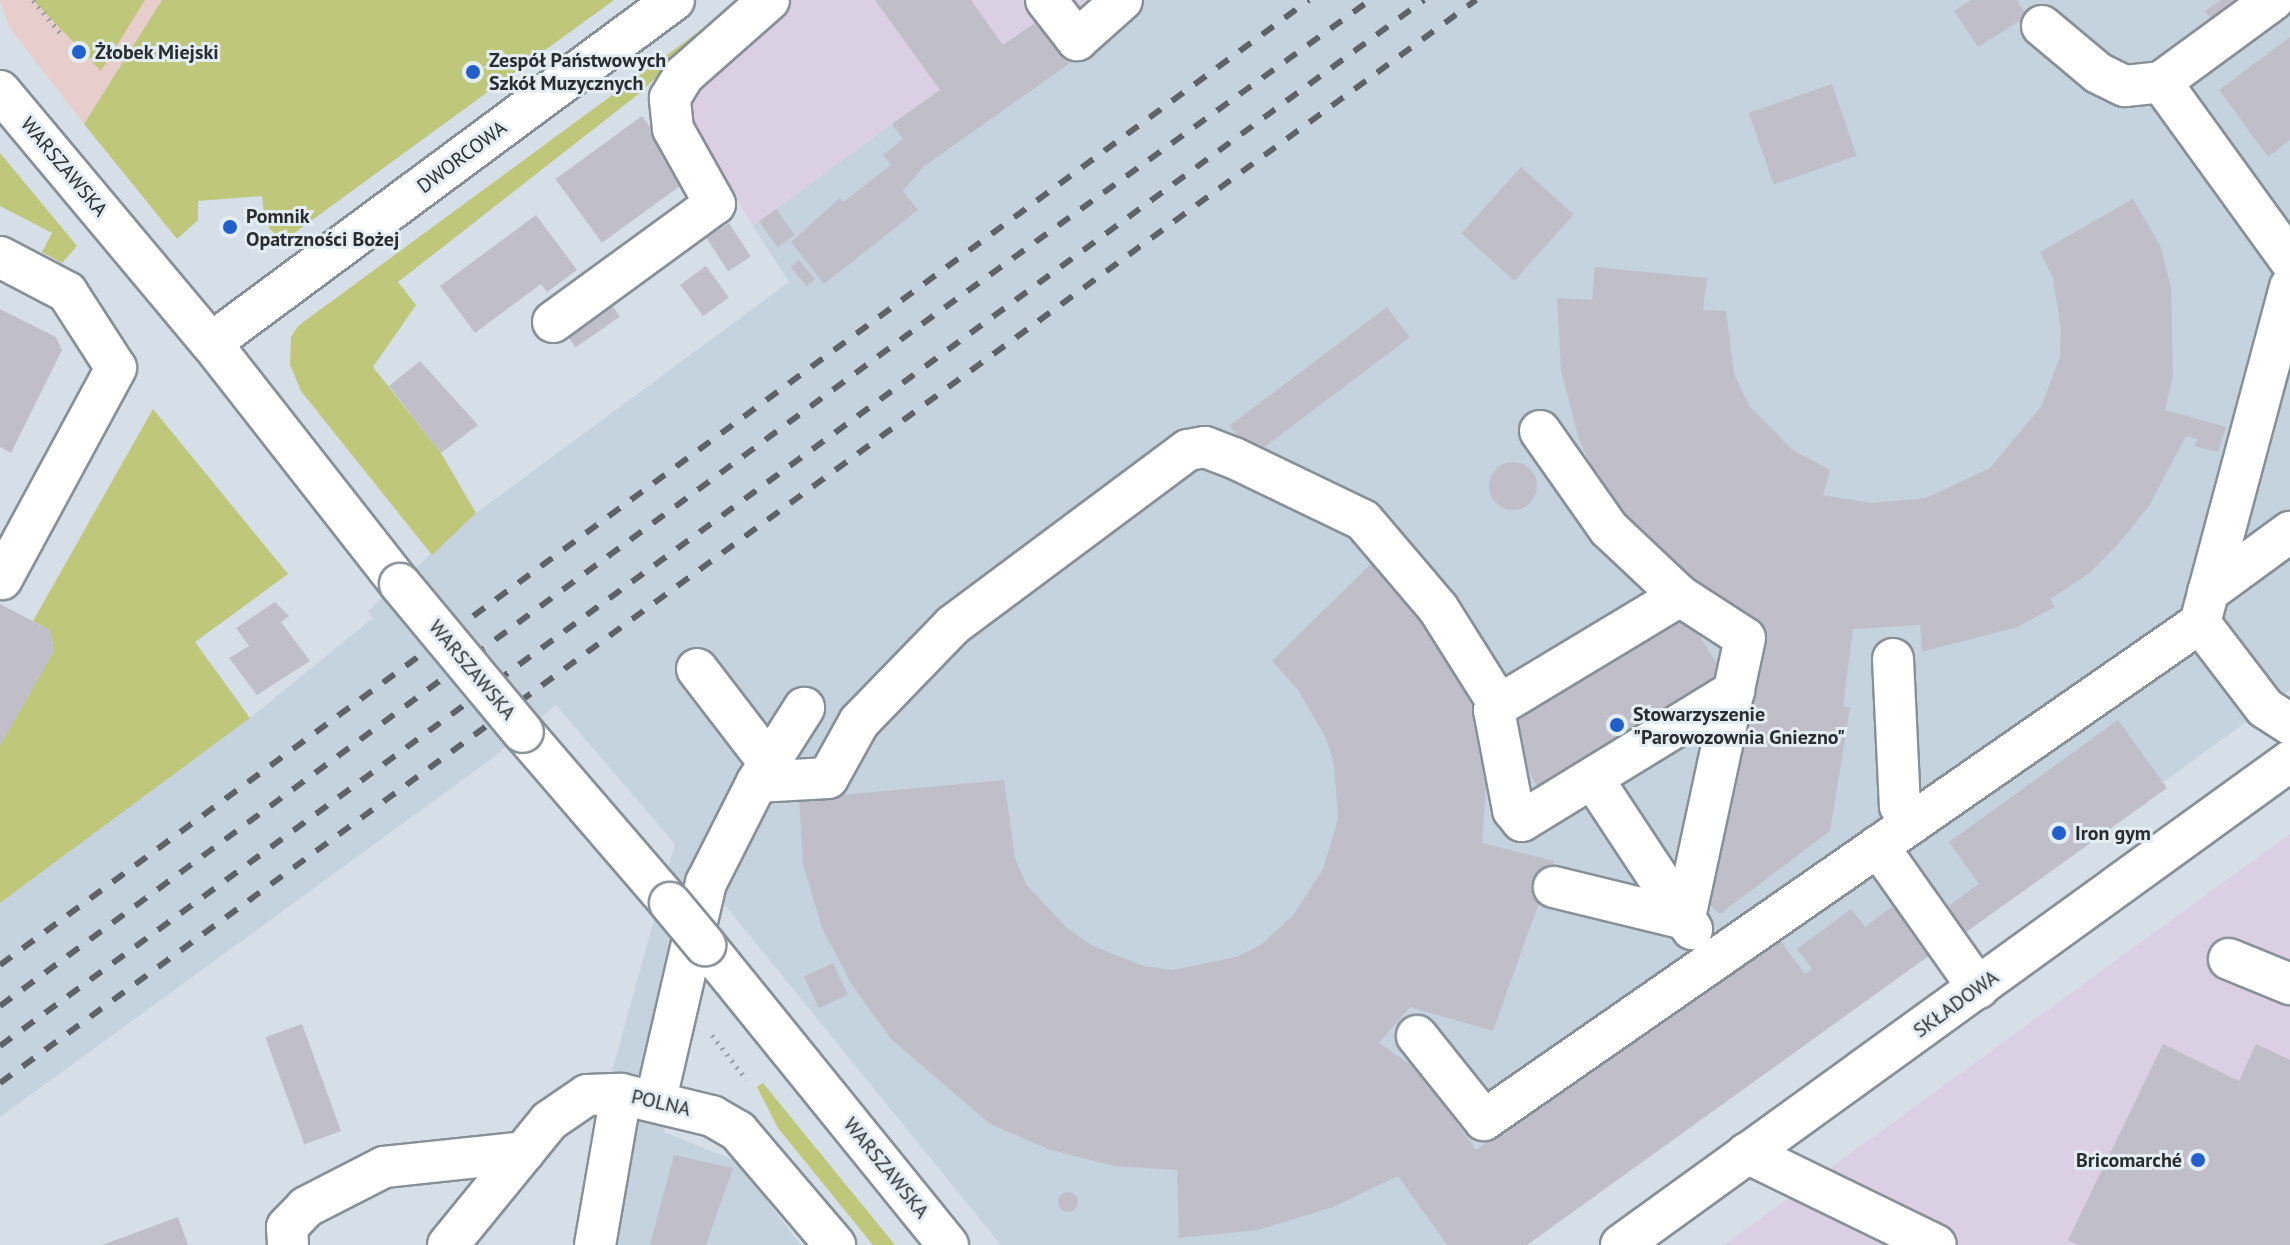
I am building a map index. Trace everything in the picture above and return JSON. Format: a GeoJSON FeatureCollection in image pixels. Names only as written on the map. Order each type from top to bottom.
{"type":"FeatureCollection","features":[{"type":"Feature","properties":{"kind":"street","name":"DWORCOWA"},"geometry":{"type":"LineString","coordinates":[[211,343],[674,0]]}},
{"type":"Feature","properties":{"kind":"street"},"geometry":{"type":"LineString","coordinates":[[553,322],[715,204],[673,129],[670,98],[684,75],[769,0]]}},
{"type":"Feature","properties":{"kind":"street"},"geometry":{"type":"LineString","coordinates":[[1046,0],[1077,40],[1122,0]]}},
{"type":"Feature","properties":{"kind":"street"},"geometry":{"type":"LineString","coordinates":[[2042,26],[2098,73],[2125,86],[2161,82],[2273,0]]}},
{"type":"Feature","properties":{"kind":"street"},"geometry":{"type":"LineString","coordinates":[[2161,82],[2290,260]]}},
{"type":"Feature","properties":{"kind":"street","name":"WARSZAWSKA"},"geometry":{"type":"LineString","coordinates":[[0,91],[211,343],[400,584],[705,945],[948,1245]]}},
{"type":"Feature","properties":{"kind":"street"},"geometry":{"type":"LineString","coordinates":[[0,257],[67,292],[116,368],[2,579]]}},
{"type":"Feature","properties":{"kind":"street"},"geometry":{"type":"LineString","coordinates":[[2290,287],[2204,607],[2265,708],[2290,724]]}},
{"type":"Feature","properties":{"kind":"street"},"geometry":{"type":"LineString","coordinates":[[1540,431],[1609,529],[1680,596],[1745,638],[1685,919]]}},
{"type":"Feature","properties":{"kind":"street"},"geometry":{"type":"LineString","coordinates":[[763,773],[828,778],[859,722],[953,625],[1188,450],[1205,447],[1363,520],[1438,608],[1499,705]]}},
{"type":"Feature","properties":{"kind":"street"},"geometry":{"type":"LineString","coordinates":[[1417,1036],[1484,1120],[1913,822],[2204,607],[2290,532]]}},
{"type":"Feature","properties":{"kind":"street"},"geometry":{"type":"LineString","coordinates":[[1680,596],[1494,710],[1513,810],[1522,821],[1734,691]]}},
{"type":"Feature","properties":{"kind":"street"},"geometry":{"type":"LineString","coordinates":[[1893,659],[1900,806],[1913,822]]}},
{"type":"Feature","properties":{"kind":"street"},"geometry":{"type":"LineString","coordinates":[[697,669],[763,773]]}},
{"type":"Feature","properties":{"kind":"street"},"geometry":{"type":"LineString","coordinates":[[595,1245],[706,883],[763,773],[804,708]]}},
{"type":"Feature","properties":{"kind":"street","name":"SKŁADOWA"},"geometry":{"type":"LineString","coordinates":[[1621,1245],[2290,761]]}},
{"type":"Feature","properties":{"kind":"street"},"geometry":{"type":"LineString","coordinates":[[1593,779],[1713,961]]}},
{"type":"Feature","properties":{"kind":"street"},"geometry":{"type":"LineString","coordinates":[[1878,846],[1978,988]]}},
{"type":"Feature","properties":{"kind":"street"},"geometry":{"type":"LineString","coordinates":[[1554,887],[1685,919]]}},
{"type":"Feature","properties":{"kind":"street"},"geometry":{"type":"LineString","coordinates":[[2229,959],[2290,984]]}},
{"type":"Feature","properties":{"kind":"street","name":"POLNA"},"geometry":{"type":"LineString","coordinates":[[448,1245],[524,1152],[570,1104],[587,1095],[639,1096],[712,1116],[738,1131],[835,1245]]}},
{"type":"Feature","properties":{"kind":"street"},"geometry":{"type":"LineString","coordinates":[[288,1245],[287,1227],[306,1207],[384,1167],[524,1152]]}},
{"type":"Feature","properties":{"kind":"street"},"geometry":{"type":"LineString","coordinates":[[1747,1153],[1873,1232],[1936,1245]]}},
{"type":"Feature","properties":{"kind":"path"},"geometry":{"type":"LineString","coordinates":[[33,0],[62,35]]}},
{"type":"Feature","properties":{"kind":"path"},"geometry":{"type":"LineString","coordinates":[[702,1022],[746,1079]]}},
{"type":"Feature","properties":{"kind":"shaded area","name":"Żłobek Miejski"},"geometry":{"type":"Polygon","coordinates":[[[0,0],[162,0],[84,124],[9,27],[0,0]]]}},
{"type":"Feature","properties":{"kind":"shaded area"},"geometry":{"type":"Polygon","coordinates":[[[792,0],[1099,0],[892,124],[753,226],[696,131],[690,101],[704,81],[792,0]]]}},
{"type":"Feature","properties":{"kind":"shaded area"},"geometry":{"type":"Polygon","coordinates":[[[1099,0],[2290,0],[2290,690],[1527,1245],[1001,1245],[724,904],[664,1132],[736,1161],[801,1245],[581,1245],[598,1122],[675,844],[556,705],[490,760],[0,1117],[0,903],[250,718],[373,618],[368,611],[476,513],[789,282],[753,226],[892,124],[1053,40],[1099,0]]]}},
{"type":"Feature","properties":{"kind":"shaded area"},"geometry":{"type":"Polygon","coordinates":[[[2290,834],[2290,1245],[1724,1245],[1829,1169],[2290,834]]]}},
{"type":"Feature","properties":{"kind":"green space"},"geometry":{"type":"Polygon","coordinates":[[[33,0],[145,0],[101,71],[33,0]]]}},
{"type":"Feature","properties":{"kind":"green space"},"geometry":{"type":"Polygon","coordinates":[[[162,0],[614,0],[282,242],[265,223],[262,196],[198,201],[198,220],[177,239],[84,124],[162,0]]]}},
{"type":"Feature","properties":{"kind":"green space"},"geometry":{"type":"Polygon","coordinates":[[[739,2],[636,96],[398,282],[416,305],[373,367],[441,453],[476,513],[432,555],[301,391],[290,365],[291,337],[298,326],[739,2]]]}},
{"type":"Feature","properties":{"kind":"green space"},"geometry":{"type":"Polygon","coordinates":[[[0,153],[77,246],[62,263],[42,252],[52,233],[0,206],[0,153]]]}},
{"type":"Feature","properties":{"kind":"green space"},"geometry":{"type":"Polygon","coordinates":[[[153,409],[288,574],[195,642],[250,718],[0,903],[0,745],[54,651],[50,630],[33,621],[153,409]]]}},
{"type":"Feature","properties":{"kind":"green space"},"geometry":{"type":"Polygon","coordinates":[[[763,1083],[895,1245],[873,1245],[778,1128],[757,1087],[763,1083]]]}},
{"type":"Feature","properties":{"kind":"building"},"geometry":{"type":"Polygon","coordinates":[[[875,0],[971,0],[1003,45],[1039,20],[1070,63],[923,167],[903,191],[918,210],[824,284],[791,242],[840,198],[843,202],[891,165],[883,155],[903,139],[892,124],[940,90],[875,0]]]}},
{"type":"Feature","properties":{"kind":"building"},"geometry":{"type":"Polygon","coordinates":[[[1971,0],[2017,0],[2027,16],[1978,47],[1954,11],[1971,0]]]}},
{"type":"Feature","properties":{"kind":"building"},"geometry":{"type":"Polygon","coordinates":[[[2221,0],[2260,0],[2219,29],[2205,11],[2221,0]]]}},
{"type":"Feature","properties":{"kind":"building"},"geometry":{"type":"Polygon","coordinates":[[[2290,37],[2290,140],[2268,157],[2219,90],[2290,37]]]}},
{"type":"Feature","properties":{"kind":"building"},"geometry":{"type":"Polygon","coordinates":[[[1832,84],[1857,156],[1774,185],[1749,113],[1832,84]]]}},
{"type":"Feature","properties":{"kind":"building"},"geometry":{"type":"Polygon","coordinates":[[[642,116],[688,180],[602,243],[555,179],[642,116]]]}},
{"type":"Feature","properties":{"kind":"building"},"geometry":{"type":"Polygon","coordinates":[[[1521,167],[1574,215],[1514,281],[1461,233],[1521,167]]]}},
{"type":"Feature","properties":{"kind":"building"},"geometry":{"type":"Polygon","coordinates":[[[2133,199],[2160,245],[2171,287],[2173,376],[2165,410],[2226,427],[2218,452],[2194,446],[2198,439],[2186,436],[2149,506],[2120,542],[2090,573],[2050,599],[2055,607],[2017,627],[1922,652],[1920,625],[1853,629],[1843,707],[1850,707],[1830,831],[1720,914],[1707,902],[1758,625],[1702,594],[1655,554],[1608,500],[1579,440],[1561,370],[1557,298],[1592,300],[1595,267],[1707,278],[1703,310],[1726,311],[1734,374],[1750,407],[1793,450],[1830,470],[1823,495],[1871,503],[1926,498],[1990,468],[2041,407],[2060,357],[2061,329],[2053,278],[2040,252],[2133,199]]]}},
{"type":"Feature","properties":{"kind":"building"},"geometry":{"type":"Polygon","coordinates":[[[776,209],[795,235],[778,247],[759,221],[776,209]]]}},
{"type":"Feature","properties":{"kind":"building"},"geometry":{"type":"Polygon","coordinates":[[[536,215],[577,270],[547,292],[541,284],[475,333],[440,286],[536,215]]]}},
{"type":"Feature","properties":{"kind":"building"},"geometry":{"type":"Polygon","coordinates":[[[729,223],[751,257],[728,271],[706,238],[729,223]]]}},
{"type":"Feature","properties":{"kind":"building"},"geometry":{"type":"Polygon","coordinates":[[[799,260],[815,279],[807,286],[791,267],[799,260]]]}},
{"type":"Feature","properties":{"kind":"building"},"geometry":{"type":"Polygon","coordinates":[[[706,266],[729,298],[703,316],[680,285],[706,266]]]}},
{"type":"Feature","properties":{"kind":"building"},"geometry":{"type":"Polygon","coordinates":[[[609,301],[620,317],[576,348],[565,332],[609,301]]]}},
{"type":"Feature","properties":{"kind":"building"},"geometry":{"type":"Polygon","coordinates":[[[1387,307],[1410,337],[1253,456],[1230,426],[1387,307]]]}},
{"type":"Feature","properties":{"kind":"building"},"geometry":{"type":"Polygon","coordinates":[[[0,309],[56,337],[62,350],[11,453],[0,447],[0,309]]]}},
{"type":"Feature","properties":{"kind":"building"},"geometry":{"type":"Polygon","coordinates":[[[420,361],[478,425],[441,453],[389,386],[420,361]]]}},
{"type":"Feature","properties":{"kind":"building"},"geometry":{"type":"Polygon","coordinates":[[[1513,462],[1530,469],[1537,486],[1530,503],[1513,510],[1496,503],[1489,486],[1496,469],[1513,462]]]}},
{"type":"Feature","properties":{"kind":"building"},"geometry":{"type":"Polygon","coordinates":[[[1378,557],[1467,679],[1486,785],[1482,843],[1554,861],[1493,1031],[1410,1007],[1379,1043],[1417,1069],[1476,1150],[1777,936],[1805,974],[1812,969],[1797,949],[1851,909],[1865,927],[1894,905],[1930,955],[1527,1245],[1447,1245],[1398,1176],[1333,1207],[1258,1230],[1179,1238],[1177,1170],[1114,1166],[1048,1149],[990,1124],[891,1039],[852,985],[822,928],[803,864],[799,799],[1004,780],[1015,858],[1026,884],[1065,926],[1091,945],[1143,966],[1173,970],[1236,957],[1261,945],[1294,914],[1323,869],[1338,819],[1334,764],[1326,738],[1298,690],[1272,661],[1378,557]]]}},
{"type":"Feature","properties":{"kind":"building"},"geometry":{"type":"Polygon","coordinates":[[[275,602],[289,616],[281,622],[310,661],[257,695],[229,658],[249,646],[236,628],[275,602]]]}},
{"type":"Feature","properties":{"kind":"building"},"geometry":{"type":"Polygon","coordinates":[[[0,604],[50,630],[54,651],[0,746],[0,604]]]}},
{"type":"Feature","properties":{"kind":"building"},"geometry":{"type":"Polygon","coordinates":[[[1684,611],[1729,682],[1544,797],[1500,726],[1684,611]]]}},
{"type":"Feature","properties":{"kind":"building"},"geometry":{"type":"Polygon","coordinates":[[[2118,720],[2167,788],[1958,938],[1940,912],[1979,884],[1949,842],[2118,720]]]}},
{"type":"Feature","properties":{"kind":"building"},"geometry":{"type":"Polygon","coordinates":[[[833,963],[848,995],[819,1008],[804,977],[833,963]]]}},
{"type":"Feature","properties":{"kind":"building"},"geometry":{"type":"Polygon","coordinates":[[[302,1024],[341,1131],[304,1144],[265,1037],[302,1024]]]}},
{"type":"Feature","properties":{"kind":"building","name":"Bricomarché"},"geometry":{"type":"Polygon","coordinates":[[[2163,1044],[2239,1081],[2256,1044],[2290,1060],[2290,1245],[2078,1245],[2068,1240],[2163,1044]]]}},
{"type":"Feature","properties":{"kind":"building"},"geometry":{"type":"Polygon","coordinates":[[[674,1155],[733,1168],[706,1245],[650,1245],[674,1155]]]}},
{"type":"Feature","properties":{"kind":"building"},"geometry":{"type":"Polygon","coordinates":[[[1064,1192],[1072,1192],[1078,1202],[1072,1212],[1064,1212],[1058,1206],[1058,1198],[1064,1192]]]}},
{"type":"Feature","properties":{"kind":"building"},"geometry":{"type":"Polygon","coordinates":[[[178,1217],[188,1245],[102,1245],[178,1217]]]}},
{"type":"Feature","properties":{"kind":"railway"},"geometry":{"type":"LineString","coordinates":[[0,965],[1309,0]]}},
{"type":"Feature","properties":{"kind":"railway"},"geometry":{"type":"LineString","coordinates":[[0,1006],[922,324],[1370,0]]}},
{"type":"Feature","properties":{"kind":"railway"},"geometry":{"type":"LineString","coordinates":[[0,1046],[1424,0]]}},
{"type":"Feature","properties":{"kind":"railway"},"geometry":{"type":"LineString","coordinates":[[0,1083],[1476,0]]}},
{"type":"Feature","properties":{"kind":"place","name":"Żłobek Miejski"},"geometry":{"type":"Point","coordinates":[79,52]}},
{"type":"Feature","properties":{"kind":"place","name":"Zespół Państwowych Szkół Muzycznych"},"geometry":{"type":"Point","coordinates":[473,72]}},
{"type":"Feature","properties":{"kind":"place","name":"Pomnik Opatrzności Bożej"},"geometry":{"type":"Point","coordinates":[230,227]}},
{"type":"Feature","properties":{"kind":"place","name":"Stowarzyszenie \"Parowozownia Gniezno\""},"geometry":{"type":"Point","coordinates":[1617,725]}},
{"type":"Feature","properties":{"kind":"place","name":"Iron gym"},"geometry":{"type":"Point","coordinates":[2059,833]}},
{"type":"Feature","properties":{"kind":"place","name":"Bricomarché"},"geometry":{"type":"Point","coordinates":[2198,1160]}}]}
